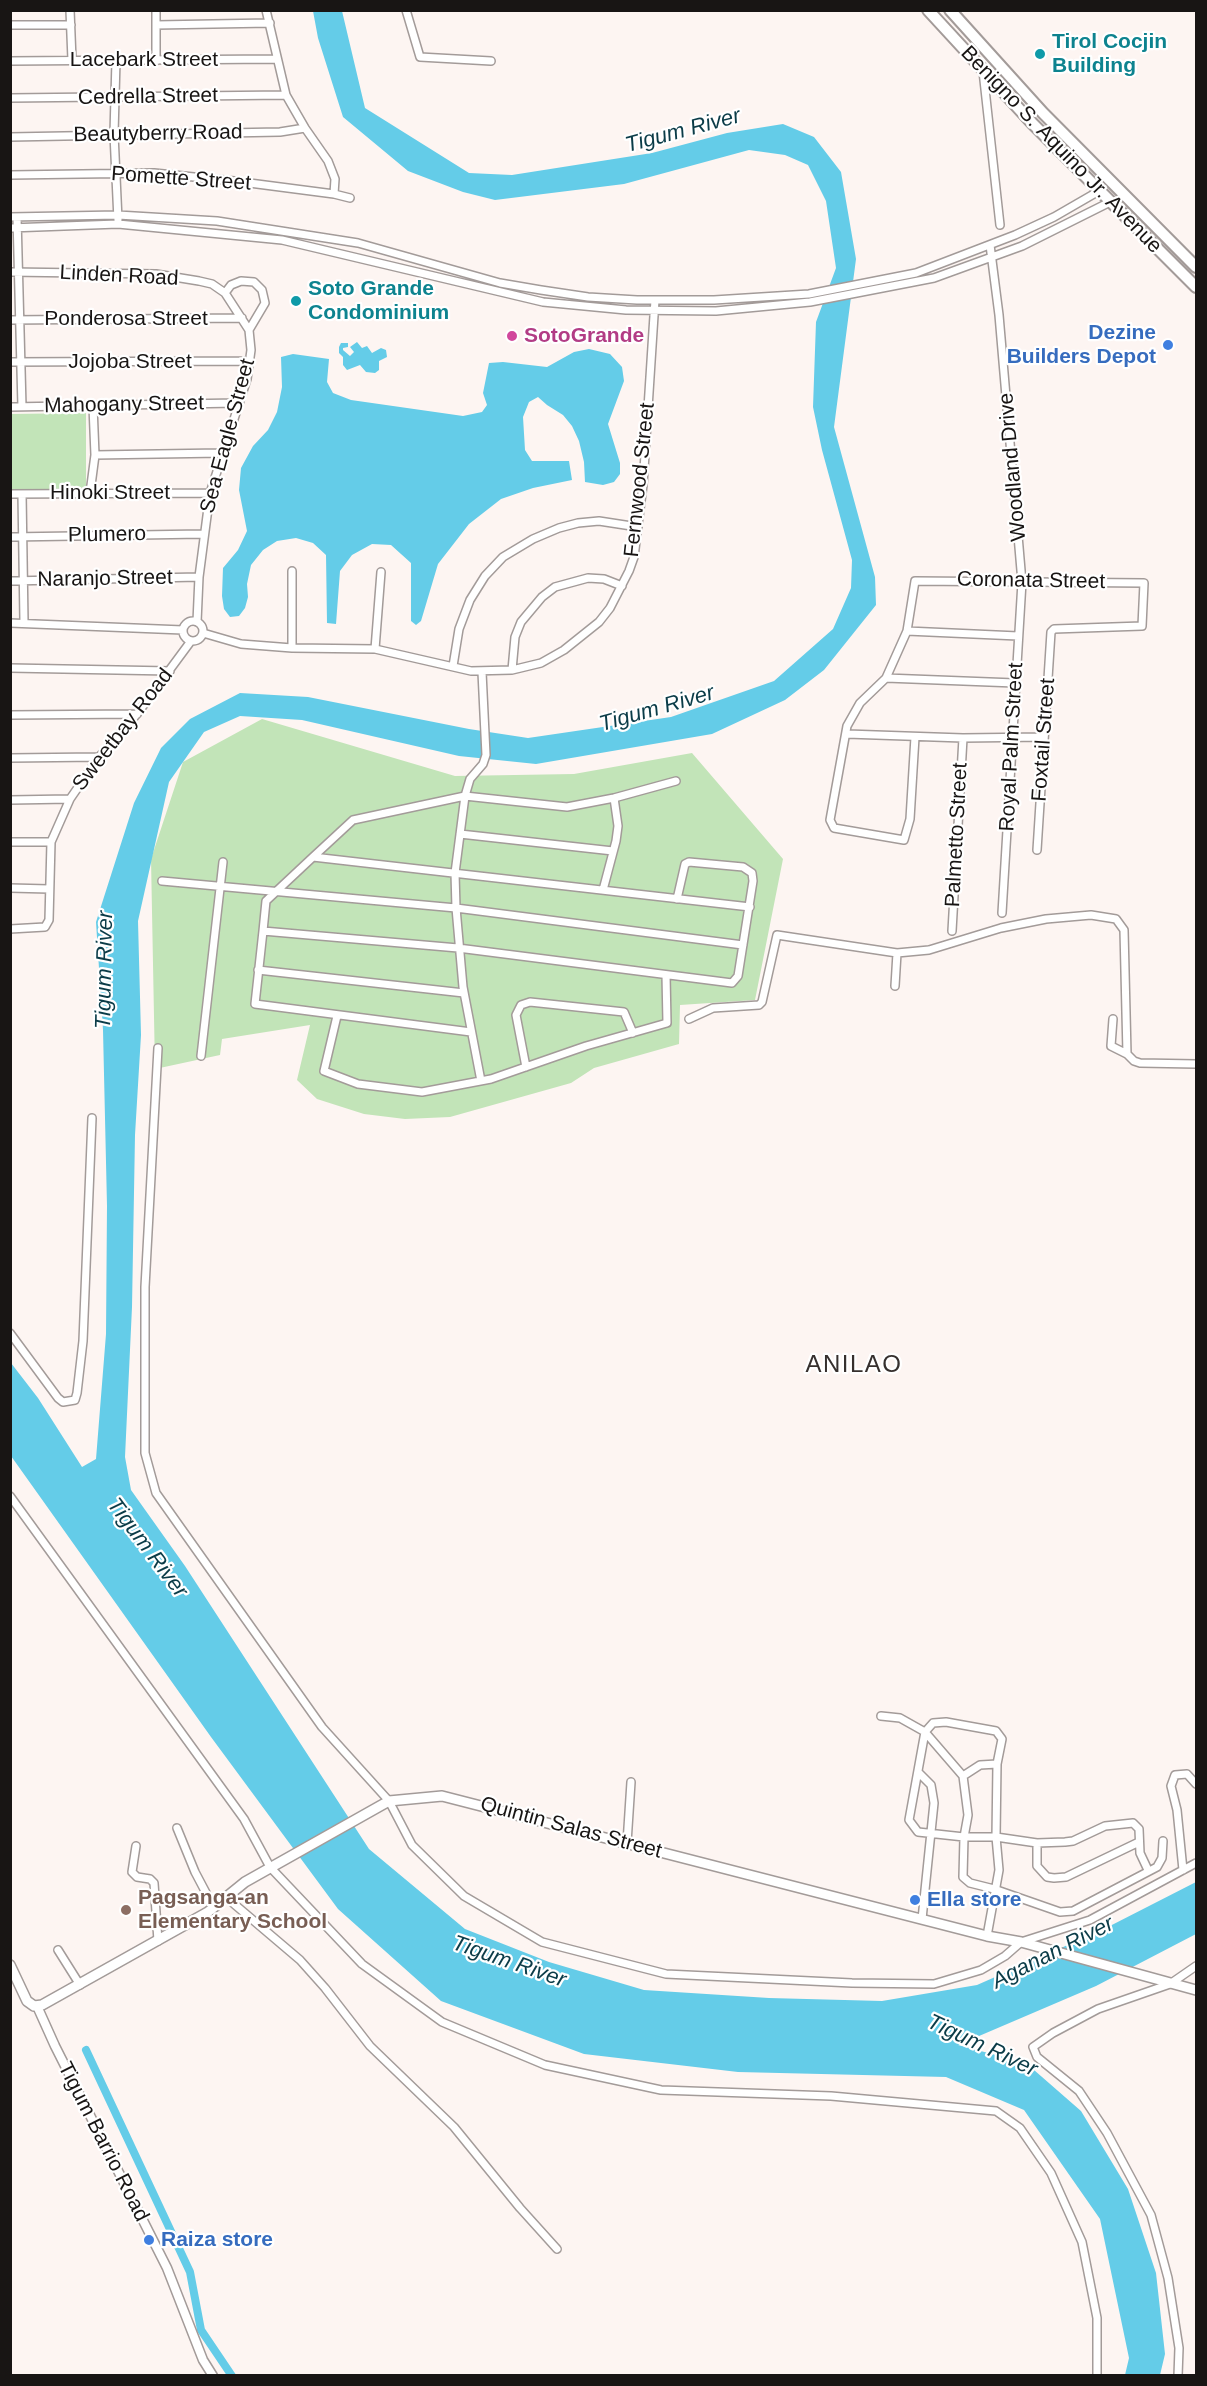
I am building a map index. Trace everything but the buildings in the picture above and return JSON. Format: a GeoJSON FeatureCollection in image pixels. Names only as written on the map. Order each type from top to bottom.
{"type":"FeatureCollection","features":[{"type":"Feature","properties":{"kind":"main road","name":"Benigno S. Aquino Jr. Avenue"},"geometry":{"type":"LineString","coordinates":[[928,10],[1032,123],[1197,287]]}},
{"type":"Feature","properties":{"kind":"main road","name":"Benigno S. Aquino Jr. Avenue"},"geometry":{"type":"LineString","coordinates":[[950,10],[1043,113],[1197,267]]}},
{"type":"Feature","properties":{"kind":"main road"},"geometry":{"type":"LineString","coordinates":[[1032,123],[1043,113]]}},
{"type":"Feature","properties":{"kind":"main road","name":"Quintin Salas Street"},"geometry":{"type":"LineString","coordinates":[[37,2006],[81,1985],[158,1941],[214,1908],[245,1882],[273,1865],[389,1801],[434,1797],[456,1798],[987,1936],[1021,1942],[1197,1990]]}},
{"type":"Feature","properties":{"kind":"main road"},"geometry":{"type":"LineString","coordinates":[[10,1965],[27,2001],[37,2006]]}},
{"type":"Feature","properties":{"kind":"street"},"geometry":{"type":"LineString","coordinates":[[70,10],[72,60]]}},
{"type":"Feature","properties":{"kind":"street"},"geometry":{"type":"LineString","coordinates":[[156,10],[156,61]]}},
{"type":"Feature","properties":{"kind":"street"},"geometry":{"type":"LineString","coordinates":[[266,10],[286,95],[304,128],[328,161],[336,179],[334,194]]}},
{"type":"Feature","properties":{"kind":"street"},"geometry":{"type":"LineString","coordinates":[[406,10],[420,57],[490,61]]}},
{"type":"Feature","properties":{"kind":"street"},"geometry":{"type":"LineString","coordinates":[[156,25],[270,23]]}},
{"type":"Feature","properties":{"kind":"street"},"geometry":{"type":"LineString","coordinates":[[10,25],[71,25]]}},
{"type":"Feature","properties":{"kind":"street","name":"Lacebark Street"},"geometry":{"type":"LineString","coordinates":[[10,61],[277,59]]}},
{"type":"Feature","properties":{"kind":"street"},"geometry":{"type":"LineString","coordinates":[[116,60],[114,134],[118,224]]}},
{"type":"Feature","properties":{"kind":"street"},"geometry":{"type":"LineString","coordinates":[[983,71],[1000,225]]}},
{"type":"Feature","properties":{"kind":"street","name":"Cedrella Street"},"geometry":{"type":"LineString","coordinates":[[10,98],[286,95]]}},
{"type":"Feature","properties":{"kind":"street","name":"Beautyberry Road"},"geometry":{"type":"LineString","coordinates":[[10,137],[280,132],[304,128]]}},
{"type":"Feature","properties":{"kind":"street","name":"Pomette Street"},"geometry":{"type":"LineString","coordinates":[[10,175],[154,173],[234,181],[350,198]]}},
{"type":"Feature","properties":{"kind":"street"},"geometry":{"type":"LineString","coordinates":[[14,228],[118,224],[282,240],[543,302],[654,311],[716,311],[757,308],[860,289],[873,283],[916,273],[990,245],[1054,217],[1100,191]]}},
{"type":"Feature","properties":{"kind":"street"},"geometry":{"type":"LineString","coordinates":[[860,289],[874,291],[934,278],[991,258],[1058,229],[1110,202]]}},
{"type":"Feature","properties":{"kind":"street"},"geometry":{"type":"LineString","coordinates":[[22,406],[21,319],[14,272],[14,217],[118,215],[217,221],[284,230],[358,243],[500,283],[588,297],[655,300],[809,298]]}},
{"type":"Feature","properties":{"kind":"street","name":"Woodland Drive"},"geometry":{"type":"LineString","coordinates":[[990,245],[1000,327],[1022,582]]}},
{"type":"Feature","properties":{"kind":"street","name":"Linden Road"},"geometry":{"type":"LineString","coordinates":[[14,272],[156,274],[212,284],[225,293]]}},
{"type":"Feature","properties":{"kind":"street"},"geometry":{"type":"LineString","coordinates":[[225,293],[231,285],[241,281],[254,282],[261,290],[266,303],[249,330]]}},
{"type":"Feature","properties":{"kind":"street"},"geometry":{"type":"LineString","coordinates":[[873,283],[874,291]]}},
{"type":"Feature","properties":{"kind":"street","name":"Sea Eagle Street"},"geometry":{"type":"LineString","coordinates":[[197,622],[203,534],[210,493],[237,403],[247,379],[251,350],[249,330],[225,293]]}},
{"type":"Feature","properties":{"kind":"street"},"geometry":{"type":"LineString","coordinates":[[757,308],[758,298]]}},
{"type":"Feature","properties":{"kind":"street","name":"Fernwood Street"},"geometry":{"type":"LineString","coordinates":[[203,633],[242,644],[292,648],[375,649],[471,672],[512,670],[540,663],[564,650],[586,634],[610,608],[634,557],[643,485],[655,300]]}},
{"type":"Feature","properties":{"kind":"street","name":"Ponderosa Street"},"geometry":{"type":"LineString","coordinates":[[10,320],[242,318]]}},
{"type":"Feature","properties":{"kind":"street","name":"Jojoba Street"},"geometry":{"type":"LineString","coordinates":[[10,362],[249,361]]}},
{"type":"Feature","properties":{"kind":"street","name":"Mahogany Street"},"geometry":{"type":"LineString","coordinates":[[10,407],[237,403]]}},
{"type":"Feature","properties":{"kind":"street"},"geometry":{"type":"LineString","coordinates":[[90,493],[94,455],[93,406]]}},
{"type":"Feature","properties":{"kind":"street"},"geometry":{"type":"LineString","coordinates":[[94,455],[221,453]]}},
{"type":"Feature","properties":{"kind":"street","name":"Hinoki Street"},"geometry":{"type":"LineString","coordinates":[[10,494],[210,493]]}},
{"type":"Feature","properties":{"kind":"street"},"geometry":{"type":"LineString","coordinates":[[22,494],[24,622]]}},
{"type":"Feature","properties":{"kind":"street"},"geometry":{"type":"LineString","coordinates":[[453,666],[459,628],[470,600],[485,576],[503,557],[532,539],[578,523],[598,521],[638,528]]}},
{"type":"Feature","properties":{"kind":"street","name":"Plumero"},"geometry":{"type":"LineString","coordinates":[[10,537],[203,534]]}},
{"type":"Feature","properties":{"kind":"street"},"geometry":{"type":"LineString","coordinates":[[292,571],[292,648]]}},
{"type":"Feature","properties":{"kind":"street"},"geometry":{"type":"LineString","coordinates":[[375,649],[381,572]]}},
{"type":"Feature","properties":{"kind":"street","name":"Naranjo Street"},"geometry":{"type":"LineString","coordinates":[[10,581],[199,577]]}},
{"type":"Feature","properties":{"kind":"street"},"geometry":{"type":"LineString","coordinates":[[512,670],[512,649],[521,622],[542,597],[555,587],[588,578],[604,579],[622,586]]}},
{"type":"Feature","properties":{"kind":"street","name":"Coronata Street"},"geometry":{"type":"LineString","coordinates":[[907,631],[914,582],[919,579],[1144,583],[1142,626],[1052,630]]}},
{"type":"Feature","properties":{"kind":"street","name":"Royal Palm Street"},"geometry":{"type":"LineString","coordinates":[[1002,913],[1022,582]]}},
{"type":"Feature","properties":{"kind":"street"},"geometry":{"type":"LineString","coordinates":[[190,621],[197,622],[203,627],[200,638],[191,641],[185,637],[183,630],[190,621]]}},
{"type":"Feature","properties":{"kind":"street"},"geometry":{"type":"LineString","coordinates":[[10,623],[183,630]]}},
{"type":"Feature","properties":{"kind":"street","name":"Foxtail Street"},"geometry":{"type":"LineString","coordinates":[[1037,850],[1052,630]]}},
{"type":"Feature","properties":{"kind":"street"},"geometry":{"type":"LineString","coordinates":[[915,737],[910,819],[904,840],[834,828],[830,820],[847,726],[860,703],[885,678],[907,631],[1018,636]]}},
{"type":"Feature","properties":{"kind":"street","name":"Sweetbay Road"},"geometry":{"type":"LineString","coordinates":[[10,929],[45,927],[49,920],[51,842],[70,799],[99,757],[137,714],[191,641]]}},
{"type":"Feature","properties":{"kind":"street"},"geometry":{"type":"LineString","coordinates":[[10,668],[170,671]]}},
{"type":"Feature","properties":{"kind":"street"},"geometry":{"type":"LineString","coordinates":[[481,1081],[464,993],[455,873],[465,796],[470,779],[483,764],[486,755],[482,672]]}},
{"type":"Feature","properties":{"kind":"street"},"geometry":{"type":"LineString","coordinates":[[885,678],[1016,683]]}},
{"type":"Feature","properties":{"kind":"street"},"geometry":{"type":"LineString","coordinates":[[10,715],[137,714]]}},
{"type":"Feature","properties":{"kind":"street"},"geometry":{"type":"LineString","coordinates":[[847,734],[963,738],[1044,737]]}},
{"type":"Feature","properties":{"kind":"street","name":"Palmetto Street"},"geometry":{"type":"LineString","coordinates":[[952,931],[963,738]]}},
{"type":"Feature","properties":{"kind":"street"},"geometry":{"type":"LineString","coordinates":[[10,758],[99,757]]}},
{"type":"Feature","properties":{"kind":"street"},"geometry":{"type":"LineString","coordinates":[[471,1032],[255,1004],[266,901],[274,891],[353,820],[465,796],[567,807],[614,798],[676,781]]}},
{"type":"Feature","properties":{"kind":"street"},"geometry":{"type":"LineString","coordinates":[[603,890],[618,826],[614,798]]}},
{"type":"Feature","properties":{"kind":"street"},"geometry":{"type":"LineString","coordinates":[[10,800],[70,799]]}},
{"type":"Feature","properties":{"kind":"street"},"geometry":{"type":"LineString","coordinates":[[460,834],[613,851]]}},
{"type":"Feature","properties":{"kind":"street"},"geometry":{"type":"LineString","coordinates":[[10,842],[51,842]]}},
{"type":"Feature","properties":{"kind":"street"},"geometry":{"type":"LineString","coordinates":[[313,857],[750,907]]}},
{"type":"Feature","properties":{"kind":"street"},"geometry":{"type":"LineString","coordinates":[[201,1056],[223,862]]}},
{"type":"Feature","properties":{"kind":"street"},"geometry":{"type":"LineString","coordinates":[[263,931],[459,948],[732,983],[738,976],[750,907],[752,873],[743,867],[689,862],[685,864],[677,899]]}},
{"type":"Feature","properties":{"kind":"street"},"geometry":{"type":"LineString","coordinates":[[162,881],[456,908],[743,945]]}},
{"type":"Feature","properties":{"kind":"street"},"geometry":{"type":"LineString","coordinates":[[10,888],[49,889]]}},
{"type":"Feature","properties":{"kind":"street"},"geometry":{"type":"LineString","coordinates":[[689,1019],[712,1008],[759,1005],[762,1002],[777,935],[897,953],[929,950],[1001,928],[1046,919],[1091,915],[1116,919],[1124,930],[1125,1049],[1127,1054]]}},
{"type":"Feature","properties":{"kind":"street"},"geometry":{"type":"LineString","coordinates":[[895,986],[897,953]]}},
{"type":"Feature","properties":{"kind":"street"},"geometry":{"type":"LineString","coordinates":[[258,970],[464,993]]}},
{"type":"Feature","properties":{"kind":"street"},"geometry":{"type":"LineString","coordinates":[[337,1016],[324,1071],[358,1084],[422,1092],[481,1081],[667,1023],[666,975]]}},
{"type":"Feature","properties":{"kind":"street"},"geometry":{"type":"LineString","coordinates":[[526,1067],[516,1015],[521,1005],[530,1002],[624,1012],[633,1032]]}},
{"type":"Feature","properties":{"kind":"street"},"geometry":{"type":"LineString","coordinates":[[1113,1019],[1111,1046],[1127,1054],[1134,1061],[1197,1064]]}},
{"type":"Feature","properties":{"kind":"street"},"geometry":{"type":"LineString","coordinates":[[158,1048],[145,1287],[145,1453],[156,1493],[322,1727],[389,1801],[412,1845],[464,1896],[542,1942],[666,1974],[852,1983],[934,1984],[981,1970],[1005,1956],[1021,1942],[1089,1920],[1197,1863]]}},
{"type":"Feature","properties":{"kind":"street"},"geometry":{"type":"LineString","coordinates":[[10,1333],[58,1398],[63,1402],[75,1400],[83,1341],[92,1118]]}},
{"type":"Feature","properties":{"kind":"street"},"geometry":{"type":"LineString","coordinates":[[10,1496],[244,1819],[273,1865],[362,1964],[442,2022],[545,2065],[661,2090],[831,2096],[996,2111],[1020,2128],[1051,2173],[1082,2242],[1096,2318],[1097,2376]]}},
{"type":"Feature","properties":{"kind":"street"},"geometry":{"type":"LineString","coordinates":[[881,1716],[900,1718],[925,1731],[963,1776],[968,1815],[964,1837],[963,1877],[970,1883],[1067,1912],[1078,1909],[1157,1867],[1160,1863],[1163,1841]]}},
{"type":"Feature","properties":{"kind":"street"},"geometry":{"type":"LineString","coordinates":[[987,1936],[999,1870],[996,1837],[997,1764],[1002,1739],[996,1731],[946,1722],[933,1723],[925,1731],[909,1820],[918,1832],[932,1835],[996,1837],[1037,1843],[1073,1841],[1105,1826],[1128,1822],[1136,1824],[1139,1829],[1140,1853],[1148,1870]]}},
{"type":"Feature","properties":{"kind":"street"},"geometry":{"type":"LineString","coordinates":[[963,1776],[980,1765],[997,1764]]}},
{"type":"Feature","properties":{"kind":"street"},"geometry":{"type":"LineString","coordinates":[[919,1773],[930,1785],[933,1795],[932,1835],[922,1919]]}},
{"type":"Feature","properties":{"kind":"street"},"geometry":{"type":"LineString","coordinates":[[1183,1870],[1178,1810],[1171,1786],[1175,1775],[1187,1774],[1197,1784]]}},
{"type":"Feature","properties":{"kind":"street"},"geometry":{"type":"LineString","coordinates":[[627,1843],[631,1782]]}},
{"type":"Feature","properties":{"kind":"street"},"geometry":{"type":"LineString","coordinates":[[177,1828],[195,1872],[214,1908]]}},
{"type":"Feature","properties":{"kind":"street"},"geometry":{"type":"LineString","coordinates":[[1037,1843],[1037,1866],[1047,1877],[1054,1878],[1066,1877],[1139,1842]]}},
{"type":"Feature","properties":{"kind":"street"},"geometry":{"type":"LineString","coordinates":[[136,1846],[132,1872],[137,1877],[150,1879],[154,1883],[158,1941]]}},
{"type":"Feature","properties":{"kind":"street"},"geometry":{"type":"LineString","coordinates":[[228,1898],[300,1960],[370,2046],[454,2127],[520,2208],[557,2249]]}},
{"type":"Feature","properties":{"kind":"street"},"geometry":{"type":"LineString","coordinates":[[58,1950],[81,1985]]}},
{"type":"Feature","properties":{"kind":"street"},"geometry":{"type":"LineString","coordinates":[[1178,2376],[1179,2348],[1168,2278],[1151,2215],[1107,2133],[1084,2099],[1067,2079],[1037,2057],[1033,2047],[1053,2033],[1098,2009],[1170,1983],[1197,1966]]}},
{"type":"Feature","properties":{"kind":"street","name":"Tigum Barrio Road"},"geometry":{"type":"LineString","coordinates":[[37,2006],[167,2268],[203,2361],[213,2376]]}},
{"type":"Feature","properties":{"kind":"green space"},"geometry":{"type":"Polygon","coordinates":[[[86,413],[86,489],[11,489],[11,414],[86,413]]]}},
{"type":"Feature","properties":{"kind":"green space"},"geometry":{"type":"Polygon","coordinates":[[[262,719],[455,776],[574,774],[692,753],[783,859],[755,1000],[680,1005],[679,1044],[594,1068],[571,1083],[450,1117],[405,1119],[364,1114],[317,1099],[297,1080],[310,1025],[222,1039],[220,1055],[155,1069],[151,859],[183,762],[262,719]]]}},
{"type":"Feature","properties":{"kind":"water"},"geometry":{"type":"Polygon","coordinates":[[[313,11],[342,11],[365,108],[469,173],[512,175],[652,153],[727,133],[783,124],[814,137],[841,172],[856,259],[834,427],[875,577],[876,605],[824,670],[785,700],[712,734],[536,764],[459,756],[302,720],[240,716],[204,732],[169,782],[138,921],[141,1035],[135,1135],[132,1307],[125,1457],[131,1490],[185,1566],[369,1849],[465,1929],[549,1962],[644,1990],[769,1998],[882,2001],[977,1985],[1104,1929],[1196,1882],[1196,1934],[1096,1986],[958,2045],[1026,2063],[1081,2111],[1128,2189],[1156,2273],[1165,2354],[1160,2375],[1125,2375],[1129,2358],[1100,2219],[1024,2110],[946,2077],[738,2072],[584,2054],[441,2001],[338,1909],[211,1737],[11,1456],[11,1363],[38,1398],[82,1467],[96,1459],[106,1334],[107,1206],[103,1030],[96,922],[134,803],[161,748],[190,719],[240,693],[308,697],[469,729],[528,738],[671,717],[774,681],[833,629],[851,588],[852,560],[822,450],[813,407],[816,322],[836,268],[826,201],[808,165],[785,155],[749,150],[624,184],[495,200],[463,192],[408,171],[343,117],[318,38],[313,11]]]}},
{"type":"Feature","properties":{"kind":"water"},"geometry":{"type":"Polygon","coordinates":[[[357,342],[362,348],[367,346],[372,353],[381,348],[386,350],[387,357],[379,361],[379,370],[375,373],[366,372],[360,365],[347,370],[343,365],[343,357],[339,353],[341,343],[348,343],[348,347],[343,350],[350,356],[354,352],[350,347],[357,342]]]}},
{"type":"Feature","properties":{"kind":"water"},"geometry":{"type":"Polygon","coordinates":[[[589,349],[610,354],[622,367],[624,381],[608,424],[620,463],[620,474],[614,482],[603,485],[585,482],[584,462],[579,441],[572,426],[563,415],[538,397],[529,402],[523,417],[525,450],[532,461],[569,461],[572,480],[533,488],[501,499],[469,524],[438,564],[421,621],[416,625],[411,621],[411,563],[391,545],[372,544],[352,555],[340,571],[336,624],[327,623],[326,555],[313,543],[296,538],[277,541],[263,550],[251,565],[247,584],[248,597],[245,608],[239,616],[230,617],[224,609],[223,568],[238,550],[247,531],[239,490],[241,468],[253,446],[268,430],[277,412],[282,387],[281,357],[293,354],[329,359],[327,382],[333,393],[351,400],[463,416],[482,412],[487,405],[483,393],[489,363],[503,362],[547,367],[574,352],[589,349]]]}},
{"type":"Feature","properties":{"kind":"waterway"},"geometry":{"type":"LineString","coordinates":[[86,2050],[190,2272],[201,2330],[232,2376]]}},
{"type":"Feature","properties":{"kind":"place","name":"Tirol Cocjin Building"},"geometry":{"type":"Point","coordinates":[1040,54]}},
{"type":"Feature","properties":{"kind":"place","name":"Soto Grande Condominium"},"geometry":{"type":"Point","coordinates":[296,301]}},
{"type":"Feature","properties":{"kind":"place","name":"SotoGrande"},"geometry":{"type":"Point","coordinates":[512,336]}},
{"type":"Feature","properties":{"kind":"place","name":"Dezine Builders Depot"},"geometry":{"type":"Point","coordinates":[1168,345]}},
{"type":"Feature","properties":{"kind":"place","name":"Ella store"},"geometry":{"type":"Point","coordinates":[915,1900]}},
{"type":"Feature","properties":{"kind":"place","name":"Pagsanga-an Elementary School"},"geometry":{"type":"Point","coordinates":[126,1910]}},
{"type":"Feature","properties":{"kind":"place","name":"Raiza store"},"geometry":{"type":"Point","coordinates":[149,2240]}},
{"type":"Feature","properties":{"kind":"district","name":"ANILAO"},"geometry":{"type":"Point","coordinates":[854,1365]}},
{"type":"Feature","properties":{"kind":"water label","name":"Tigum River"},"geometry":{"type":"Point","coordinates":[683,131]}},
{"type":"Feature","properties":{"kind":"water label","name":"Tigum River"},"geometry":{"type":"Point","coordinates":[657,709]}},
{"type":"Feature","properties":{"kind":"water label","name":"Tigum River"},"geometry":{"type":"Point","coordinates":[105,970]}},
{"type":"Feature","properties":{"kind":"water label","name":"Tigum River"},"geometry":{"type":"Point","coordinates":[147,1548]}},
{"type":"Feature","properties":{"kind":"water label","name":"Aganan River"},"geometry":{"type":"Point","coordinates":[1053,1953]}},
{"type":"Feature","properties":{"kind":"water label","name":"Tigum River"},"geometry":{"type":"Point","coordinates":[509,1962]}},
{"type":"Feature","properties":{"kind":"water label","name":"Tigum River"},"geometry":{"type":"Point","coordinates":[982,2046]}}]}
